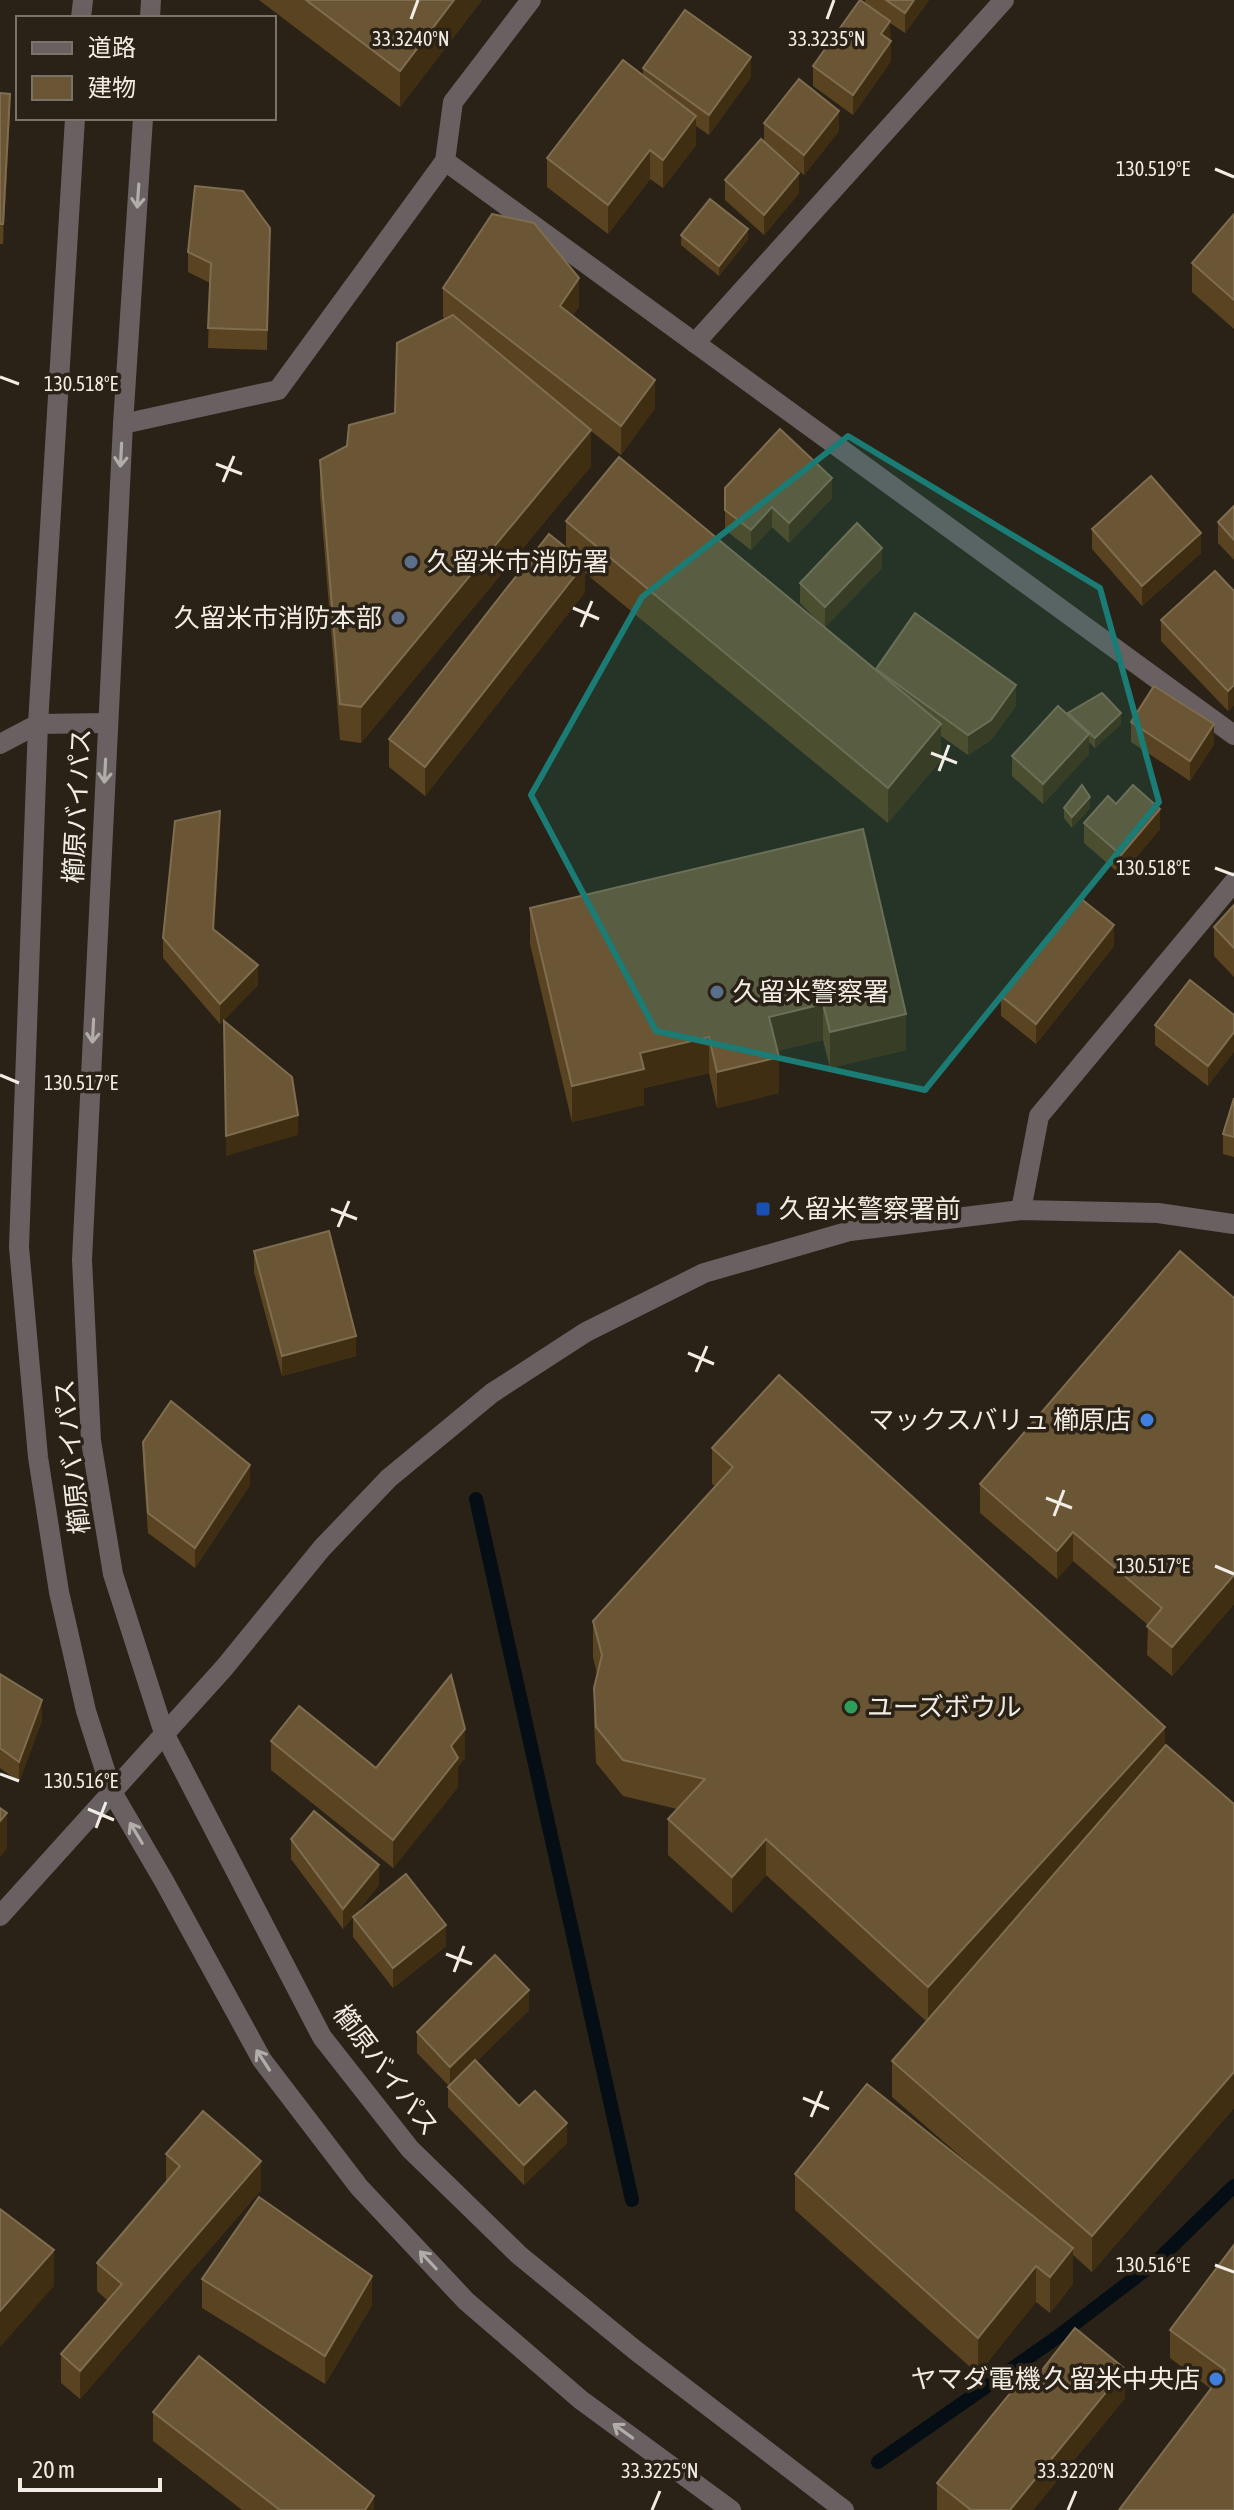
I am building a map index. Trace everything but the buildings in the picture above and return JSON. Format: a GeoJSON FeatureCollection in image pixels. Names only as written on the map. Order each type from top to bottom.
{"type":"FeatureCollection","features":[{"type":"Feature","properties":{"kind":"street"},"geometry":{"type":"LineString","coordinates":[[123,424],[278,390],[445,161],[453,102],[531,0]]}},
{"type":"Feature","properties":{"kind":"street"},"geometry":{"type":"LineString","coordinates":[[695,343],[1004,0]]}},
{"type":"Feature","properties":{"kind":"street","name":"櫛原バイパス"},"geometry":{"type":"LineString","coordinates":[[75,120],[38,724],[19,1247],[38,1457],[59,1592],[86,1711],[112,1792],[262,2060],[359,2187],[466,2301],[581,2400],[731,2510]]}},
{"type":"Feature","properties":{"kind":"street","name":"櫛原バイパス"},"geometry":{"type":"LineString","coordinates":[[143,120],[107,723],[82,1260],[91,1441],[113,1574],[164,1733],[322,2037],[410,2149],[519,2255],[635,2350],[844,2510]]}},
{"type":"Feature","properties":{"kind":"street"},"geometry":{"type":"LineString","coordinates":[[445,161],[1234,735]]}},
{"type":"Feature","properties":{"kind":"street"},"geometry":{"type":"LineString","coordinates":[[0,744],[38,724],[107,723]]}},
{"type":"Feature","properties":{"kind":"street"},"geometry":{"type":"LineString","coordinates":[[1021,1210],[1039,1116],[1234,882]]}},
{"type":"Feature","properties":{"kind":"street"},"geometry":{"type":"LineString","coordinates":[[0,1916],[224,1668],[322,1548],[389,1478],[492,1393],[586,1332],[704,1273],[850,1231],[1021,1210],[1158,1213],[1234,1224]]}},
{"type":"Feature","properties":{"kind":"highlighted area"},"geometry":{"type":"Polygon","coordinates":[[[848,436],[1100,588],[1159,802],[925,1090],[656,1031],[531,795],[642,597],[848,436]]]}},
{"type":"Feature","properties":{"kind":"waterway"},"geometry":{"type":"LineString","coordinates":[[476,1499],[632,2200]]}},
{"type":"Feature","properties":{"kind":"waterway"},"geometry":{"type":"LineString","coordinates":[[878,2462],[1056,2338],[1157,2261],[1234,2186]]}},
{"type":"Feature","properties":{"kind":"place","name":"久留米市消防署"},"geometry":{"type":"Point","coordinates":[411,562]}},
{"type":"Feature","properties":{"kind":"place","name":"久留米市消防本部"},"geometry":{"type":"Point","coordinates":[398,618]}},
{"type":"Feature","properties":{"kind":"place","name":"久留米警察署"},"geometry":{"type":"Point","coordinates":[717,992]}},
{"type":"Feature","properties":{"kind":"place","name":"久留米警察署前"},"geometry":{"type":"Point","coordinates":[763,1209]}},
{"type":"Feature","properties":{"kind":"place","name":"マックスバリュ 櫛原店"},"geometry":{"type":"Point","coordinates":[1147,1420]}},
{"type":"Feature","properties":{"kind":"place","name":"ユーズボウル"},"geometry":{"type":"Point","coordinates":[851,1707]}},
{"type":"Feature","properties":{"kind":"place","name":"ヤマダ電機 久留米中央店"},"geometry":{"type":"Point","coordinates":[1216,2379]}}]}
